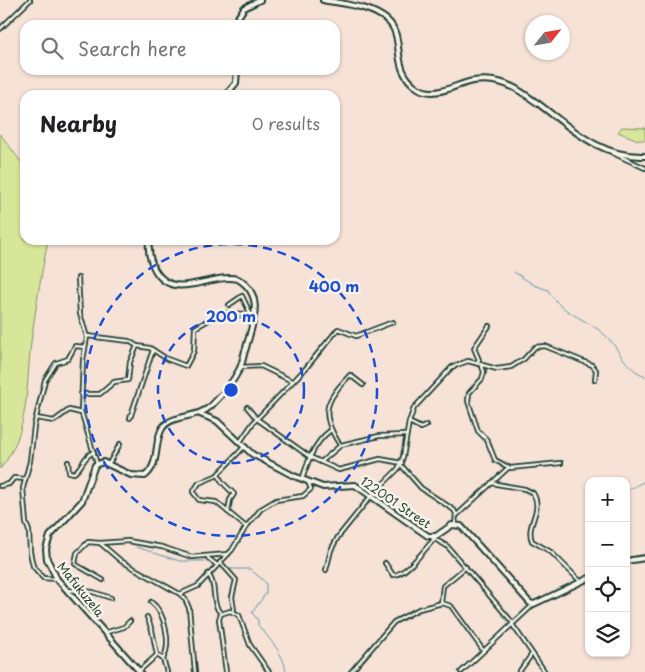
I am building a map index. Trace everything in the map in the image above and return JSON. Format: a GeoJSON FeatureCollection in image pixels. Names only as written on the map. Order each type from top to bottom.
{"type":"FeatureCollection","features":[{"type":"Feature","properties":{"kind":"main road"},"geometry":{"type":"LineString","coordinates":[[236,20],[244,8],[260,0]]}},
{"type":"Feature","properties":{"kind":"main road"},"geometry":{"type":"LineString","coordinates":[[323,0],[366,10],[388,21],[395,32],[401,67],[410,82],[422,90],[433,92],[476,81],[508,85],[521,91],[579,135],[613,153],[645,156]]}},
{"type":"Feature","properties":{"kind":"main road"},"geometry":{"type":"LineString","coordinates":[[230,90],[236,83],[237,75]]}},
{"type":"Feature","properties":{"kind":"main road"},"geometry":{"type":"LineString","coordinates":[[96,464],[103,462],[137,477],[145,476],[153,465],[164,426],[171,420],[199,414],[212,404],[241,367],[256,315],[249,290],[242,281],[224,278],[190,286],[167,281],[159,275],[153,266],[150,245]]}},
{"type":"Feature","properties":{"kind":"main road","name":"122001 Street"},"geometry":{"type":"LineString","coordinates":[[199,414],[217,421],[244,447],[302,480],[323,487],[352,484],[432,538],[455,524]]}},
{"type":"Feature","properties":{"kind":"main road","name":"Mafukuzela"},"geometry":{"type":"LineString","coordinates":[[96,464],[92,470],[82,501],[53,532],[48,541],[47,559],[57,579],[140,672]]}},
{"type":"Feature","properties":{"kind":"main road"},"geometry":{"type":"LineString","coordinates":[[455,524],[466,530],[527,601],[534,604],[585,580]]}},
{"type":"Feature","properties":{"kind":"main road"},"geometry":{"type":"LineString","coordinates":[[630,560],[645,558]]}},
{"type":"Feature","properties":{"kind":"street"},"geometry":{"type":"LineString","coordinates":[[0,29],[30,0]]}},
{"type":"Feature","properties":{"kind":"street"},"geometry":{"type":"LineString","coordinates":[[613,153],[645,168]]}},
{"type":"Feature","properties":{"kind":"street"},"geometry":{"type":"LineString","coordinates":[[637,163],[640,156]]}},
{"type":"Feature","properties":{"kind":"street"},"geometry":{"type":"LineString","coordinates":[[78,278],[81,321],[87,336],[81,412],[96,464]]}},
{"type":"Feature","properties":{"kind":"street"},"geometry":{"type":"LineString","coordinates":[[229,305],[242,296],[251,315],[253,326]]}},
{"type":"Feature","properties":{"kind":"street"},"geometry":{"type":"LineString","coordinates":[[87,336],[122,339],[136,346],[153,350],[167,359],[186,366],[194,351],[195,328],[221,314],[251,315]]}},
{"type":"Feature","properties":{"kind":"street"},"geometry":{"type":"LineString","coordinates":[[239,443],[257,419],[338,329],[356,336],[393,322]]}},
{"type":"Feature","properties":{"kind":"street"},"geometry":{"type":"LineString","coordinates":[[489,326],[474,348],[484,375],[480,383],[468,394],[469,407],[478,431],[487,440],[495,460],[509,468],[531,468],[561,463]]}},
{"type":"Feature","properties":{"kind":"street"},"geometry":{"type":"LineString","coordinates":[[57,579],[43,578],[36,571],[30,558],[29,531],[26,523],[23,493],[36,418],[48,374],[56,363],[68,359],[75,346],[85,347]]}},
{"type":"Feature","properties":{"kind":"street"},"geometry":{"type":"LineString","coordinates":[[81,394],[100,394],[114,382],[128,380],[130,362],[136,346]]}},
{"type":"Feature","properties":{"kind":"street"},"geometry":{"type":"LineString","coordinates":[[326,570],[334,543],[371,496],[401,464],[409,422],[419,401],[452,367],[462,362],[478,362],[497,369],[510,368],[524,359],[535,347],[549,346],[592,365],[596,370],[595,380]]}},
{"type":"Feature","properties":{"kind":"street"},"geometry":{"type":"LineString","coordinates":[[130,418],[153,350]]}},
{"type":"Feature","properties":{"kind":"street"},"geometry":{"type":"LineString","coordinates":[[241,367],[261,366],[292,381]]}},
{"type":"Feature","properties":{"kind":"street"},"geometry":{"type":"LineString","coordinates":[[340,445],[331,430],[326,412],[331,395],[350,375],[363,385]]}},
{"type":"Feature","properties":{"kind":"street"},"geometry":{"type":"LineString","coordinates":[[247,407],[257,419],[310,456],[339,470],[380,459],[401,464],[416,484],[456,512],[455,524]]}},
{"type":"Feature","properties":{"kind":"street"},"geometry":{"type":"LineString","coordinates":[[36,418],[54,421],[69,410],[81,412]]}},
{"type":"Feature","properties":{"kind":"street"},"geometry":{"type":"LineString","coordinates":[[409,422],[421,428],[427,425]]}},
{"type":"Feature","properties":{"kind":"street"},"geometry":{"type":"LineString","coordinates":[[302,480],[310,456],[319,441],[331,430]]}},
{"type":"Feature","properties":{"kind":"street"},"geometry":{"type":"LineString","coordinates":[[321,462],[340,445],[379,436],[406,435]]}},
{"type":"Feature","properties":{"kind":"street"},"geometry":{"type":"LineString","coordinates":[[108,465],[120,444]]}},
{"type":"Feature","properties":{"kind":"street"},"geometry":{"type":"LineString","coordinates":[[244,447],[218,475],[199,483],[193,492],[198,500],[213,501],[246,527]]}},
{"type":"Feature","properties":{"kind":"street"},"geometry":{"type":"LineString","coordinates":[[68,462],[69,472],[74,473],[82,465],[86,456],[94,452]]}},
{"type":"Feature","properties":{"kind":"street"},"geometry":{"type":"LineString","coordinates":[[456,516],[509,468]]}},
{"type":"Feature","properties":{"kind":"street"},"geometry":{"type":"LineString","coordinates":[[218,475],[225,486],[234,494],[229,503],[228,512]]}},
{"type":"Feature","properties":{"kind":"street"},"geometry":{"type":"LineString","coordinates":[[0,486],[10,484],[14,478],[25,479]]}},
{"type":"Feature","properties":{"kind":"street"},"geometry":{"type":"LineString","coordinates":[[180,594],[195,588],[228,554],[261,509],[270,503],[309,493],[311,489],[308,482]]}},
{"type":"Feature","properties":{"kind":"street"},"geometry":{"type":"LineString","coordinates":[[492,482],[525,489],[533,494],[537,508],[530,530],[532,541],[551,552],[581,582]]}},
{"type":"Feature","properties":{"kind":"street"},"geometry":{"type":"LineString","coordinates":[[385,563],[393,575],[399,575],[410,566],[432,538],[447,546],[513,623],[545,672]]}},
{"type":"Feature","properties":{"kind":"street"},"geometry":{"type":"LineString","coordinates":[[103,580],[74,562],[77,553],[88,542],[100,544],[128,542],[162,547],[185,556],[206,557],[228,554]]}},
{"type":"Feature","properties":{"kind":"street"},"geometry":{"type":"LineString","coordinates":[[100,544],[121,562],[180,594],[189,608],[196,671]]}},
{"type":"Feature","properties":{"kind":"street"},"geometry":{"type":"LineString","coordinates":[[206,557],[217,565]]}},
{"type":"Feature","properties":{"kind":"street"},"geometry":{"type":"LineString","coordinates":[[220,562],[236,582],[232,597],[234,611],[239,615],[253,651],[268,670],[264,672]]}},
{"type":"Feature","properties":{"kind":"street"},"geometry":{"type":"LineString","coordinates":[[441,603],[443,586],[466,567]]}},
{"type":"Feature","properties":{"kind":"street"},"geometry":{"type":"LineString","coordinates":[[208,574],[214,583],[215,606],[221,614],[219,625],[226,672]]}},
{"type":"Feature","properties":{"kind":"street"},"geometry":{"type":"LineString","coordinates":[[67,590],[97,593],[111,598]]}},
{"type":"Feature","properties":{"kind":"street"},"geometry":{"type":"LineString","coordinates":[[151,602],[163,618],[167,648],[163,659],[167,672]]}},
{"type":"Feature","properties":{"kind":"street"},"geometry":{"type":"LineString","coordinates":[[351,672],[394,622],[419,609],[441,603],[451,606],[483,650]]}},
{"type":"Feature","properties":{"kind":"street"},"geometry":{"type":"LineString","coordinates":[[461,672],[534,604]]}},
{"type":"Feature","properties":{"kind":"street"},"geometry":{"type":"LineString","coordinates":[[221,614],[234,611]]}},
{"type":"Feature","properties":{"kind":"street"},"geometry":{"type":"LineString","coordinates":[[147,617],[152,630],[157,656]]}},
{"type":"Feature","properties":{"kind":"street"},"geometry":{"type":"LineString","coordinates":[[104,632],[124,627],[130,621]]}},
{"type":"Feature","properties":{"kind":"street"},"geometry":{"type":"LineString","coordinates":[[519,672],[532,654]]}},
{"type":"Feature","properties":{"kind":"street"},"geometry":{"type":"LineString","coordinates":[[157,656],[163,659]]}},
{"type":"Feature","properties":{"kind":"street"},"geometry":{"type":"LineString","coordinates":[[140,672],[157,656]]}},
{"type":"Feature","properties":{"kind":"green space"},"geometry":{"type":"Polygon","coordinates":[[[622,127],[645,128],[645,140],[638,140],[618,132],[622,127]]]}},
{"type":"Feature","properties":{"kind":"green space"},"geometry":{"type":"Polygon","coordinates":[[[0,134],[20,160],[20,245],[47,245],[31,342],[22,424],[10,455],[0,469],[0,134]]]}},
{"type":"Feature","properties":{"kind":"waterway"},"geometry":{"type":"LineString","coordinates":[[514,272],[534,285],[548,290],[560,305],[598,329],[627,363],[645,376]]}},
{"type":"Feature","properties":{"kind":"waterway"},"geometry":{"type":"LineString","coordinates":[[630,489],[645,481]]}},
{"type":"Feature","properties":{"kind":"waterway"},"geometry":{"type":"LineString","coordinates":[[136,547],[152,552]]}},
{"type":"Feature","properties":{"kind":"waterway"},"geometry":{"type":"LineString","coordinates":[[154,553],[180,561],[204,561],[215,565]]}},
{"type":"Feature","properties":{"kind":"waterway"},"geometry":{"type":"LineString","coordinates":[[217,567],[225,569]]}},
{"type":"Feature","properties":{"kind":"waterway"},"geometry":{"type":"LineString","coordinates":[[229,569],[250,569],[266,583],[266,593],[252,613],[258,620],[258,625],[272,641],[279,653],[286,672]]}}]}
